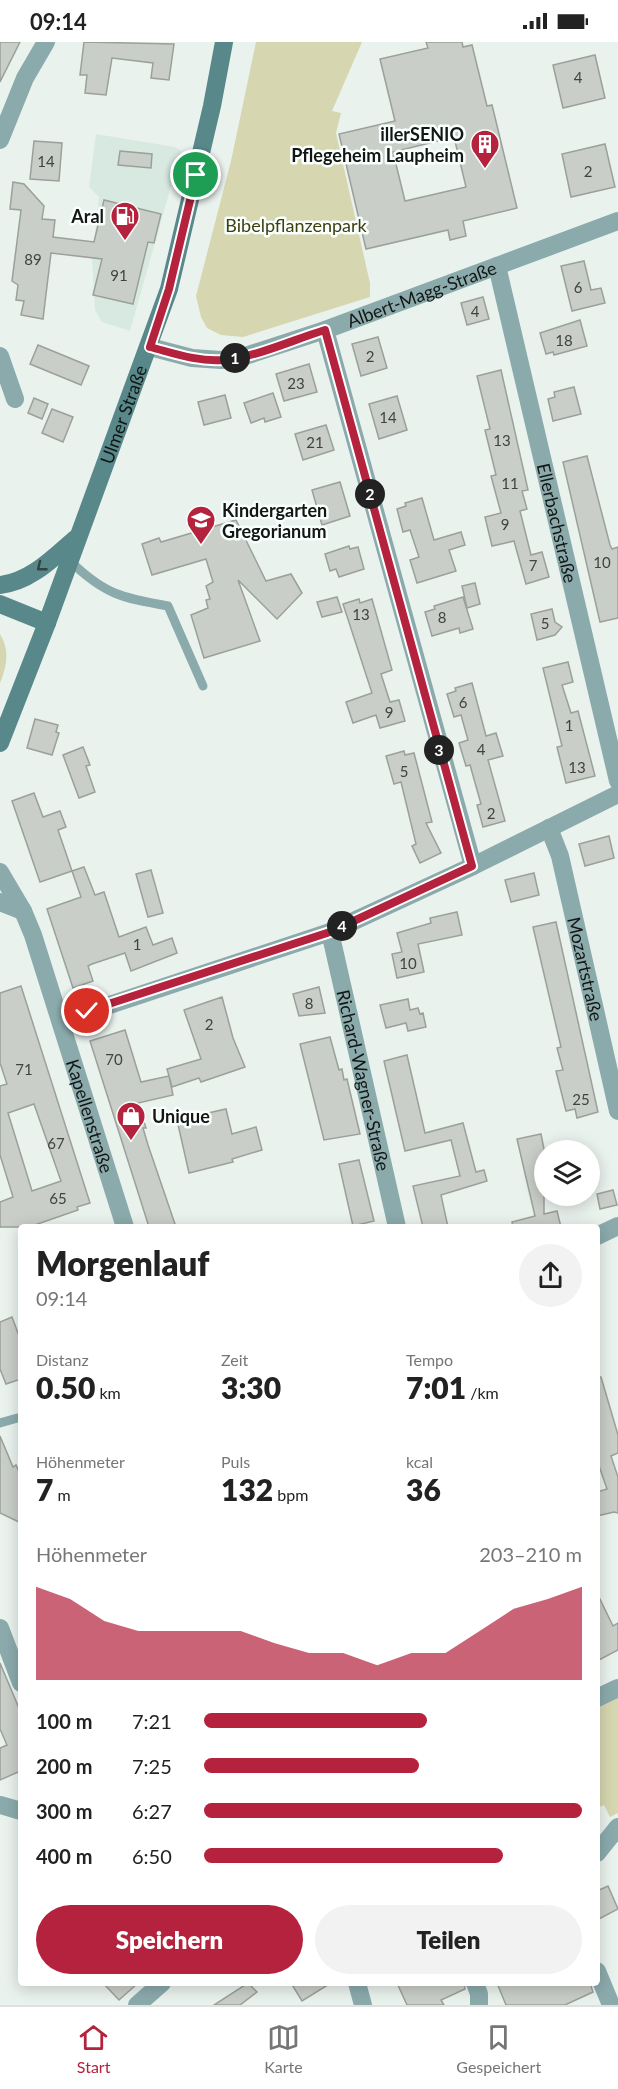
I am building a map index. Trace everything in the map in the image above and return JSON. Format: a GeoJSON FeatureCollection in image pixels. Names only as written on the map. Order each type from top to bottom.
{"type":"FeatureCollection","features":[{"type":"Feature","properties":{"kind":"main road","name":"Ulmer Straße"},"geometry":{"type":"LineString","coordinates":[[0,743],[150,347],[180,244],[212,106],[224,42]]}},
{"type":"Feature","properties":{"kind":"main road"},"geometry":{"type":"LineString","coordinates":[[0,585],[15,584],[33,574],[77,538]]}},
{"type":"Feature","properties":{"kind":"main road"},"geometry":{"type":"LineString","coordinates":[[0,604],[47,623]]}},
{"type":"Feature","properties":{"kind":"street"},"geometry":{"type":"LineString","coordinates":[[0,140],[25,78],[46,42]]}},
{"type":"Feature","properties":{"kind":"street","name":"Albert-Magg-Straße"},"geometry":{"type":"LineString","coordinates":[[150,347],[192,358],[221,360],[242,357],[325,330],[618,221]]}},
{"type":"Feature","properties":{"kind":"street","name":"Ellerbachstraße"},"geometry":{"type":"LineString","coordinates":[[497,266],[618,781]]}},
{"type":"Feature","properties":{"kind":"street"},"geometry":{"type":"LineString","coordinates":[[325,330],[472,866]]}},
{"type":"Feature","properties":{"kind":"street"},"geometry":{"type":"LineString","coordinates":[[0,356],[15,399]]}},
{"type":"Feature","properties":{"kind":"street"},"geometry":{"type":"LineString","coordinates":[[61,1020],[330,932],[472,866],[618,794]]}},
{"type":"Feature","properties":{"kind":"street","name":"Mozartstraße"},"geometry":{"type":"LineString","coordinates":[[549,828],[560,856],[618,1111]]}},
{"type":"Feature","properties":{"kind":"street","name":"Kapellenstraße"},"geometry":{"type":"LineString","coordinates":[[0,872],[23,910],[61,1020],[124,1224]]}},
{"type":"Feature","properties":{"kind":"street"},"geometry":{"type":"LineString","coordinates":[[0,902],[23,910]]}},
{"type":"Feature","properties":{"kind":"street","name":"Richard-Wagner-Straße"},"geometry":{"type":"LineString","coordinates":[[330,932],[396,1224]]}},
{"type":"Feature","properties":{"kind":"street"},"geometry":{"type":"LineString","coordinates":[[600,1235],[618,1226]]}},
{"type":"Feature","properties":{"kind":"street"},"geometry":{"type":"LineString","coordinates":[[0,1628],[18,1675]]}},
{"type":"Feature","properties":{"kind":"street"},"geometry":{"type":"LineString","coordinates":[[600,1697],[618,1688]]}},
{"type":"Feature","properties":{"kind":"street"},"geometry":{"type":"LineString","coordinates":[[0,1805],[18,1810]]}},
{"type":"Feature","properties":{"kind":"street"},"geometry":{"type":"LineString","coordinates":[[600,1850],[618,1827]]}},
{"type":"Feature","properties":{"kind":"street"},"geometry":{"type":"LineString","coordinates":[[600,1978],[611,2005]]}},
{"type":"Feature","properties":{"kind":"street"},"geometry":{"type":"LineString","coordinates":[[137,2005],[159,1986]]}},
{"type":"Feature","properties":{"kind":"street"},"geometry":{"type":"LineString","coordinates":[[358,1986],[363,2005]]}},
{"type":"Feature","properties":{"kind":"street"},"geometry":{"type":"LineString","coordinates":[[475,1986],[479,1994],[479,2005]]}},
{"type":"Feature","properties":{"kind":"lane"},"geometry":{"type":"LineString","coordinates":[[69,560],[94,585],[130,600],[168,606],[203,686]]}},
{"type":"Feature","properties":{"kind":"lane"},"geometry":{"type":"LineString","coordinates":[[0,1423],[18,1418]]}},
{"type":"Feature","properties":{"kind":"shaded area"},"geometry":{"type":"Polygon","coordinates":[[[96,134],[175,147],[181,151],[130,331],[102,322],[95,310],[92,261],[99,197],[89,187],[96,134]]]}},
{"type":"Feature","properties":{"kind":"green space","name":"Bibelpflanzenpark"},"geometry":{"type":"Polygon","coordinates":[[[256,42],[362,42],[332,111],[341,113],[336,133],[370,283],[370,297],[243,337],[221,335],[207,328],[201,317],[196,296],[231,161],[256,42]]]}},
{"type":"Feature","properties":{"kind":"green space"},"geometry":{"type":"Polygon","coordinates":[[[0,634],[5,646],[6,658],[0,683],[0,634]]]}},
{"type":"Feature","properties":{"kind":"green space"},"geometry":{"type":"Polygon","coordinates":[[[618,1697],[618,1813],[610,1817],[604,1805],[600,1807],[600,1706],[618,1697]]]}},
{"type":"Feature","properties":{"kind":"building"},"geometry":{"type":"Polygon","coordinates":[[[0,42],[20,42],[0,82],[0,42]]]}},
{"type":"Feature","properties":{"kind":"building"},"geometry":{"type":"Polygon","coordinates":[[[84,42],[174,44],[169,80],[151,78],[153,63],[112,58],[106,95],[85,93],[87,75],[80,75],[84,42]]]}},
{"type":"Feature","properties":{"kind":"building","name":"illerSENIO Pflegeheim Laupheim"},"geometry":{"type":"Polygon","coordinates":[[[426,42],[462,42],[463,47],[472,45],[487,106],[492,105],[517,208],[463,221],[466,236],[450,240],[448,230],[366,249],[339,134],[395,121],[380,59],[428,48],[426,42]],[[454,137],[393,152],[405,201],[466,187],[454,137]]]}},
{"type":"Feature","properties":{"kind":"building"},"geometry":{"type":"Polygon","coordinates":[[[595,55],[605,98],[563,108],[553,65],[595,55]]]}},
{"type":"Feature","properties":{"kind":"building"},"geometry":{"type":"Polygon","coordinates":[[[34,141],[62,143],[59,181],[30,179],[34,141]]]}},
{"type":"Feature","properties":{"kind":"building"},"geometry":{"type":"Polygon","coordinates":[[[605,144],[615,187],[571,197],[562,154],[605,144]]]}},
{"type":"Feature","properties":{"kind":"building"},"geometry":{"type":"Polygon","coordinates":[[[120,151],[152,154],[151,168],[118,165],[120,151]]]}},
{"type":"Feature","properties":{"kind":"building"},"geometry":{"type":"Polygon","coordinates":[[[13,182],[24,184],[44,206],[42,219],[55,220],[53,237],[94,242],[104,200],[161,214],[154,243],[148,242],[133,304],[93,295],[102,259],[51,253],[43,319],[21,315],[24,301],[16,300],[18,285],[12,281],[21,210],[10,209],[13,182]]]}},
{"type":"Feature","properties":{"kind":"building"},"geometry":{"type":"Polygon","coordinates":[[[584,261],[591,290],[601,288],[605,303],[572,311],[561,266],[584,261]]]}},
{"type":"Feature","properties":{"kind":"building"},"geometry":{"type":"Polygon","coordinates":[[[483,297],[489,319],[467,325],[461,303],[483,297]]]}},
{"type":"Feature","properties":{"kind":"building"},"geometry":{"type":"Polygon","coordinates":[[[580,320],[587,346],[554,355],[553,352],[546,354],[540,333],[580,320]]]}},
{"type":"Feature","properties":{"kind":"building"},"geometry":{"type":"Polygon","coordinates":[[[378,337],[387,368],[361,376],[352,344],[378,337]]]}},
{"type":"Feature","properties":{"kind":"building"},"geometry":{"type":"Polygon","coordinates":[[[38,345],[89,366],[81,385],[30,364],[38,345]]]}},
{"type":"Feature","properties":{"kind":"building"},"geometry":{"type":"Polygon","coordinates":[[[309,364],[317,392],[284,401],[276,374],[309,364]]]}},
{"type":"Feature","properties":{"kind":"building"},"geometry":{"type":"Polygon","coordinates":[[[501,370],[528,490],[522,491],[527,509],[520,511],[531,555],[542,552],[549,577],[526,584],[514,541],[492,546],[485,517],[501,513],[491,476],[496,475],[485,430],[490,429],[477,376],[501,370]]]}},
{"type":"Feature","properties":{"kind":"building"},"geometry":{"type":"Polygon","coordinates":[[[574,387],[581,414],[553,421],[548,399],[555,397],[554,392],[574,387]]]}},
{"type":"Feature","properties":{"kind":"building"},"geometry":{"type":"Polygon","coordinates":[[[273,393],[281,417],[265,422],[264,418],[251,423],[244,403],[273,393]]]}},
{"type":"Feature","properties":{"kind":"building"},"geometry":{"type":"Polygon","coordinates":[[[225,395],[231,418],[204,425],[198,402],[225,395]]]}},
{"type":"Feature","properties":{"kind":"building"},"geometry":{"type":"Polygon","coordinates":[[[397,396],[407,430],[379,439],[369,404],[397,396]]]}},
{"type":"Feature","properties":{"kind":"building"},"geometry":{"type":"Polygon","coordinates":[[[34,398],[48,404],[42,419],[28,413],[34,398]]]}},
{"type":"Feature","properties":{"kind":"building"},"geometry":{"type":"Polygon","coordinates":[[[52,409],[73,417],[63,442],[42,433],[52,409]]]}},
{"type":"Feature","properties":{"kind":"building"},"geometry":{"type":"Polygon","coordinates":[[[326,425],[334,450],[303,460],[295,434],[326,425]]]}},
{"type":"Feature","properties":{"kind":"building"},"geometry":{"type":"Polygon","coordinates":[[[587,456],[610,545],[612,549],[618,547],[618,618],[600,622],[563,462],[587,456]]]}},
{"type":"Feature","properties":{"kind":"building"},"geometry":{"type":"Polygon","coordinates":[[[340,482],[350,516],[322,525],[312,490],[340,482]]]}},
{"type":"Feature","properties":{"kind":"building"},"geometry":{"type":"Polygon","coordinates":[[[422,498],[434,540],[461,532],[465,545],[449,550],[456,571],[417,583],[410,560],[419,557],[410,530],[403,532],[397,509],[406,506],[405,503],[422,498]]]}},
{"type":"Feature","properties":{"kind":"building"},"geometry":{"type":"Polygon","coordinates":[[[236,520],[266,581],[291,574],[302,593],[277,619],[238,580],[260,641],[204,658],[191,615],[208,608],[206,600],[210,599],[206,586],[213,582],[206,559],[152,575],[142,544],[159,538],[161,542],[236,520]]]}},
{"type":"Feature","properties":{"kind":"building"},"geometry":{"type":"Polygon","coordinates":[[[349,546],[350,549],[358,547],[364,569],[339,577],[336,569],[330,571],[325,554],[349,546]]]}},
{"type":"Feature","properties":{"kind":"building"},"geometry":{"type":"Polygon","coordinates":[[[475,583],[480,604],[467,608],[462,586],[475,583]]]}},
{"type":"Feature","properties":{"kind":"building"},"geometry":{"type":"Polygon","coordinates":[[[337,597],[342,612],[322,617],[317,602],[337,597]]]}},
{"type":"Feature","properties":{"kind":"building"},"geometry":{"type":"Polygon","coordinates":[[[463,597],[473,629],[460,633],[459,628],[432,636],[425,612],[435,609],[434,606],[463,597]]]}},
{"type":"Feature","properties":{"kind":"building"},"geometry":{"type":"Polygon","coordinates":[[[359,599],[360,603],[372,599],[392,670],[381,674],[390,702],[399,700],[405,721],[380,728],[376,715],[353,723],[346,702],[372,693],[343,604],[359,599]]]}},
{"type":"Feature","properties":{"kind":"building"},"geometry":{"type":"Polygon","coordinates":[[[552,609],[555,622],[562,627],[555,635],[537,640],[531,614],[552,609]]]}},
{"type":"Feature","properties":{"kind":"building"},"geometry":{"type":"Polygon","coordinates":[[[568,662],[573,682],[562,685],[571,713],[578,711],[595,776],[566,783],[557,747],[562,746],[543,668],[568,662]]]}},
{"type":"Feature","properties":{"kind":"building"},"geometry":{"type":"Polygon","coordinates":[[[472,683],[486,736],[496,733],[503,756],[488,760],[505,821],[483,827],[477,805],[481,804],[470,765],[466,766],[459,743],[468,740],[461,715],[454,717],[447,694],[456,691],[455,688],[472,683]]]}},
{"type":"Feature","properties":{"kind":"building"},"geometry":{"type":"Polygon","coordinates":[[[35,719],[58,725],[56,732],[59,733],[52,755],[27,748],[35,719]]]}},
{"type":"Feature","properties":{"kind":"building"},"geometry":{"type":"Polygon","coordinates":[[[83,747],[90,765],[86,766],[95,792],[79,798],[63,755],[83,747]]]}},
{"type":"Feature","properties":{"kind":"building"},"geometry":{"type":"Polygon","coordinates":[[[404,751],[405,755],[414,753],[432,822],[426,823],[441,853],[420,863],[412,846],[416,844],[401,782],[394,784],[386,756],[404,751]]]}},
{"type":"Feature","properties":{"kind":"building"},"geometry":{"type":"Polygon","coordinates":[[[34,793],[43,817],[60,811],[66,827],[58,830],[72,871],[40,882],[12,801],[34,793]]]}},
{"type":"Feature","properties":{"kind":"building"},"geometry":{"type":"Polygon","coordinates":[[[609,836],[614,858],[585,866],[579,844],[609,836]]]}},
{"type":"Feature","properties":{"kind":"building"},"geometry":{"type":"Polygon","coordinates":[[[84,867],[95,895],[104,892],[119,937],[146,927],[153,945],[172,938],[177,953],[131,971],[125,953],[92,964],[88,966],[93,981],[73,988],[47,909],[81,897],[72,871],[84,867]]]}},
{"type":"Feature","properties":{"kind":"building"},"geometry":{"type":"Polygon","coordinates":[[[151,870],[163,913],[148,917],[136,874],[151,870]]]}},
{"type":"Feature","properties":{"kind":"building"},"geometry":{"type":"Polygon","coordinates":[[[534,873],[539,895],[511,902],[505,880],[534,873]]]}},
{"type":"Feature","properties":{"kind":"building"},"geometry":{"type":"Polygon","coordinates":[[[457,912],[462,935],[418,944],[424,972],[397,978],[392,954],[402,952],[397,933],[431,923],[430,918],[457,912]]]}},
{"type":"Feature","properties":{"kind":"building"},"geometry":{"type":"Polygon","coordinates":[[[556,922],[598,1112],[577,1118],[575,1109],[566,1111],[556,1071],[563,1070],[557,1048],[561,1047],[533,927],[556,922]]]}},
{"type":"Feature","properties":{"kind":"building"},"geometry":{"type":"Polygon","coordinates":[[[21,986],[90,1203],[77,1207],[78,1210],[38,1224],[0,1227],[0,1202],[13,1197],[0,1155],[0,1086],[7,1084],[0,1063],[0,993],[21,986]],[[34,1104],[8,1113],[32,1191],[61,1181],[34,1104]]]}},
{"type":"Feature","properties":{"kind":"building"},"geometry":{"type":"Polygon","coordinates":[[[319,987],[325,1013],[299,1016],[293,994],[319,987]]]}},
{"type":"Feature","properties":{"kind":"building"},"geometry":{"type":"Polygon","coordinates":[[[222,997],[233,1038],[245,1067],[201,1082],[199,1078],[172,1087],[167,1069],[201,1059],[184,1010],[222,997]]]}},
{"type":"Feature","properties":{"kind":"building"},"geometry":{"type":"Polygon","coordinates":[[[408,999],[410,1010],[418,1008],[420,1014],[423,1013],[426,1027],[408,1031],[406,1023],[386,1028],[380,1005],[408,999]]]}},
{"type":"Feature","properties":{"kind":"building"},"geometry":{"type":"Polygon","coordinates":[[[125,1030],[141,1082],[169,1076],[173,1095],[138,1103],[146,1128],[143,1128],[148,1145],[175,1224],[148,1224],[90,1041],[125,1030]]]}},
{"type":"Feature","properties":{"kind":"building"},"geometry":{"type":"Polygon","coordinates":[[[330,1037],[339,1070],[342,1069],[344,1080],[347,1079],[360,1134],[324,1140],[300,1044],[330,1037]]]}},
{"type":"Feature","properties":{"kind":"building"},"geometry":{"type":"Polygon","coordinates":[[[407,1055],[425,1133],[463,1123],[476,1172],[484,1170],[487,1181],[441,1195],[447,1224],[422,1224],[413,1186],[460,1176],[451,1140],[405,1151],[384,1061],[407,1055]]]}},
{"type":"Feature","properties":{"kind":"building"},"geometry":{"type":"Polygon","coordinates":[[[226,1109],[232,1134],[256,1127],[262,1150],[232,1159],[233,1162],[189,1173],[177,1120],[226,1109]]]}},
{"type":"Feature","properties":{"kind":"building"},"geometry":{"type":"Polygon","coordinates":[[[541,1134],[542,1140],[534,1140],[534,1206],[544,1206],[544,1214],[557,1211],[560,1224],[512,1224],[512,1222],[535,1216],[517,1139],[541,1134]]]}},
{"type":"Feature","properties":{"kind":"building"},"geometry":{"type":"Polygon","coordinates":[[[359,1160],[374,1221],[353,1224],[339,1164],[359,1160]]]}},
{"type":"Feature","properties":{"kind":"building"},"geometry":{"type":"Polygon","coordinates":[[[613,1190],[617,1205],[600,1209],[600,1193],[613,1190]]]}},
{"type":"Feature","properties":{"kind":"building"},"geometry":{"type":"Polygon","coordinates":[[[12,1317],[18,1333],[18,1380],[6,1384],[0,1369],[0,1322],[12,1317]]]}},
{"type":"Feature","properties":{"kind":"building"},"geometry":{"type":"Polygon","coordinates":[[[600,1377],[618,1435],[618,1453],[611,1456],[618,1477],[618,1513],[600,1515],[600,1491],[607,1489],[600,1469],[600,1377]]]}},
{"type":"Feature","properties":{"kind":"building"},"geometry":{"type":"Polygon","coordinates":[[[0,1436],[13,1467],[16,1465],[18,1470],[18,1522],[0,1513],[0,1436]]]}},
{"type":"Feature","properties":{"kind":"building"},"geometry":{"type":"Polygon","coordinates":[[[600,1599],[613,1626],[618,1623],[618,1650],[600,1659],[600,1599]]]}},
{"type":"Feature","properties":{"kind":"building"},"geometry":{"type":"Polygon","coordinates":[[[0,1663],[18,1706],[18,1772],[0,1780],[0,1748],[7,1745],[0,1729],[0,1663]]]}},
{"type":"Feature","properties":{"kind":"building"},"geometry":{"type":"Polygon","coordinates":[[[608,1886],[618,1909],[600,1918],[600,1890],[608,1886]]]}},
{"type":"Feature","properties":{"kind":"building"},"geometry":{"type":"Polygon","coordinates":[[[106,1986],[135,1986],[119,2000],[106,1986]]]}},
{"type":"Feature","properties":{"kind":"building"},"geometry":{"type":"Polygon","coordinates":[[[243,1986],[251,1986],[257,1992],[240,2005],[214,2005],[243,1986]]]}},
{"type":"Feature","properties":{"kind":"building"},"geometry":{"type":"Polygon","coordinates":[[[293,1986],[326,1986],[302,2001],[293,1986]]]}},
{"type":"Feature","properties":{"kind":"building"},"geometry":{"type":"Polygon","coordinates":[[[398,1986],[464,1986],[465,1989],[441,2000],[444,2005],[407,2005],[398,1986]]]}},
{"type":"Feature","properties":{"kind":"building"},"geometry":{"type":"Polygon","coordinates":[[[498,1986],[591,1986],[593,1992],[565,2005],[506,2005],[498,1986]]]}},
{"type":"Feature","properties":{"kind":"place","name":"illerSENIO Pflegeheim Laupheim"},"geometry":{"type":"Point","coordinates":[485,170]}},
{"type":"Feature","properties":{"kind":"place","name":"Aral"},"geometry":{"type":"Point","coordinates":[125,242]}},
{"type":"Feature","properties":{"kind":"place","name":"Kindergarten Gregorianum"},"geometry":{"type":"Point","coordinates":[201,546]}},
{"type":"Feature","properties":{"kind":"place","name":"Unique"},"geometry":{"type":"Point","coordinates":[131,1142]}},
{"type":"Feature","properties":{"kind":"route"},"geometry":{"type":"LineString","coordinates":[[87,1011],[330,932],[472,866],[467,855],[325,330],[242,357],[221,360],[192,358],[150,347],[169,289],[196,175]]}}]}
